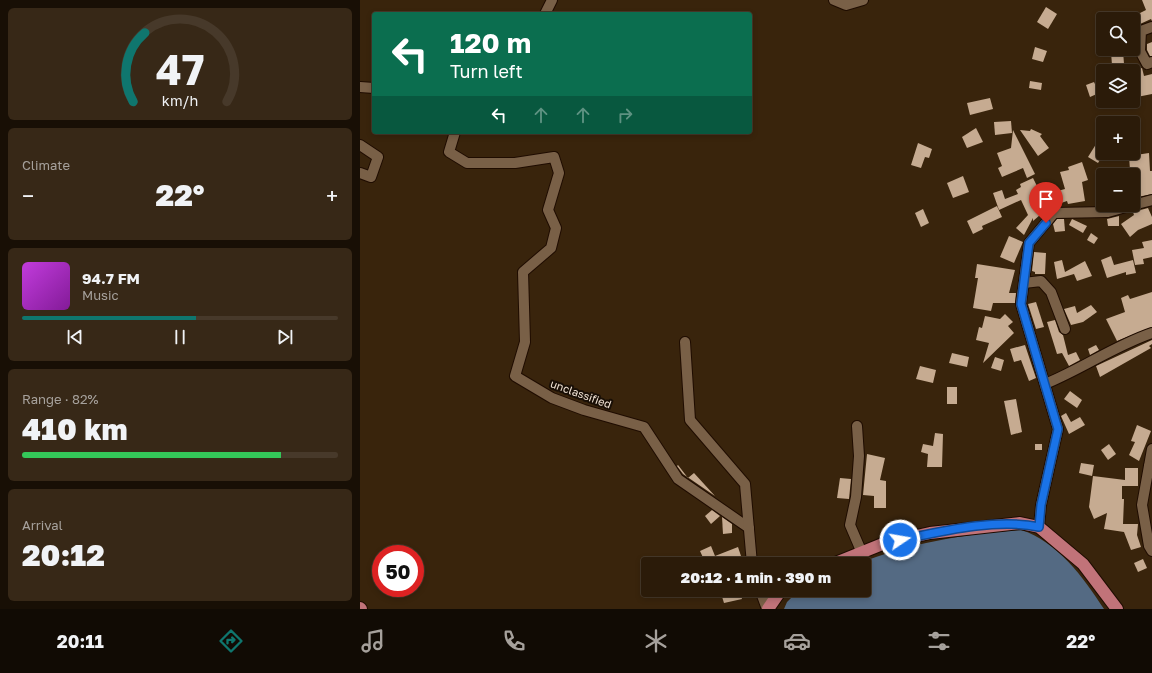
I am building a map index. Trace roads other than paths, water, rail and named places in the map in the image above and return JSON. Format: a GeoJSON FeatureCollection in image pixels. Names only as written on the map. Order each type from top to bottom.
{"type":"FeatureCollection","features":[{"type":"Feature","properties":{"kind":"main road"},"geometry":{"type":"LineString","coordinates":[[850,557],[885,543],[930,533],[1020,523],[1039,527],[1083,564],[1117,609]]}},
{"type":"Feature","properties":{"kind":"main road"},"geometry":{"type":"LineString","coordinates":[[768,609],[776,597]]}},
{"type":"Feature","properties":{"kind":"street"},"geometry":{"type":"LineString","coordinates":[[546,12],[552,0]]}},
{"type":"Feature","properties":{"kind":"street"},"geometry":{"type":"LineString","coordinates":[[834,0],[846,5],[863,0]]}},
{"type":"Feature","properties":{"kind":"street"},"geometry":{"type":"LineString","coordinates":[[1152,27],[1141,31],[1140,52],[1147,64],[1152,62]]}},
{"type":"Feature","properties":{"kind":"street"},"geometry":{"type":"LineString","coordinates":[[360,87],[372,88]]}},
{"type":"Feature","properties":{"kind":"street","name":"unclassified"},"geometry":{"type":"LineString","coordinates":[[454,134],[449,152],[467,163],[515,163],[554,157],[559,173],[548,210],[556,228],[551,248],[522,272],[525,342],[515,376],[552,398],[584,410],[644,427],[678,480],[749,528]]}},
{"type":"Feature","properties":{"kind":"street"},"geometry":{"type":"LineString","coordinates":[[360,145],[378,157],[371,178],[360,173]]}},
{"type":"Feature","properties":{"kind":"street"},"geometry":{"type":"LineString","coordinates":[[1140,203],[1152,200]]}},
{"type":"Feature","properties":{"kind":"street"},"geometry":{"type":"LineString","coordinates":[[1039,527],[1041,505],[1058,429],[1021,304],[1029,243],[1054,213],[1108,212]]}},
{"type":"Feature","properties":{"kind":"street"},"geometry":{"type":"LineString","coordinates":[[1024,283],[1041,282],[1051,292],[1065,329]]}},
{"type":"Feature","properties":{"kind":"street"},"geometry":{"type":"LineString","coordinates":[[1045,384],[1107,354],[1126,342],[1152,333]]}},
{"type":"Feature","properties":{"kind":"street"},"geometry":{"type":"LineString","coordinates":[[686,342],[690,420],[745,484],[751,557]]}},
{"type":"Feature","properties":{"kind":"street"},"geometry":{"type":"LineString","coordinates":[[857,426],[859,456],[856,497],[850,525],[862,552]]}},
{"type":"Feature","properties":{"kind":"street"},"geometry":{"type":"LineString","coordinates":[[1152,449],[1142,506],[1149,546],[1152,551]]}},
{"type":"Feature","properties":{"kind":"street"},"geometry":{"type":"LineString","coordinates":[[763,597],[768,609]]}},
{"type":"Feature","properties":{"kind":"water"},"geometry":{"type":"Polygon","coordinates":[[[1021,530],[1034,535],[1058,552],[1068,562],[1088,585],[1104,609],[784,609],[787,602],[792,597],[871,597],[871,559],[917,545],[978,534],[1021,530]]]}}]}
